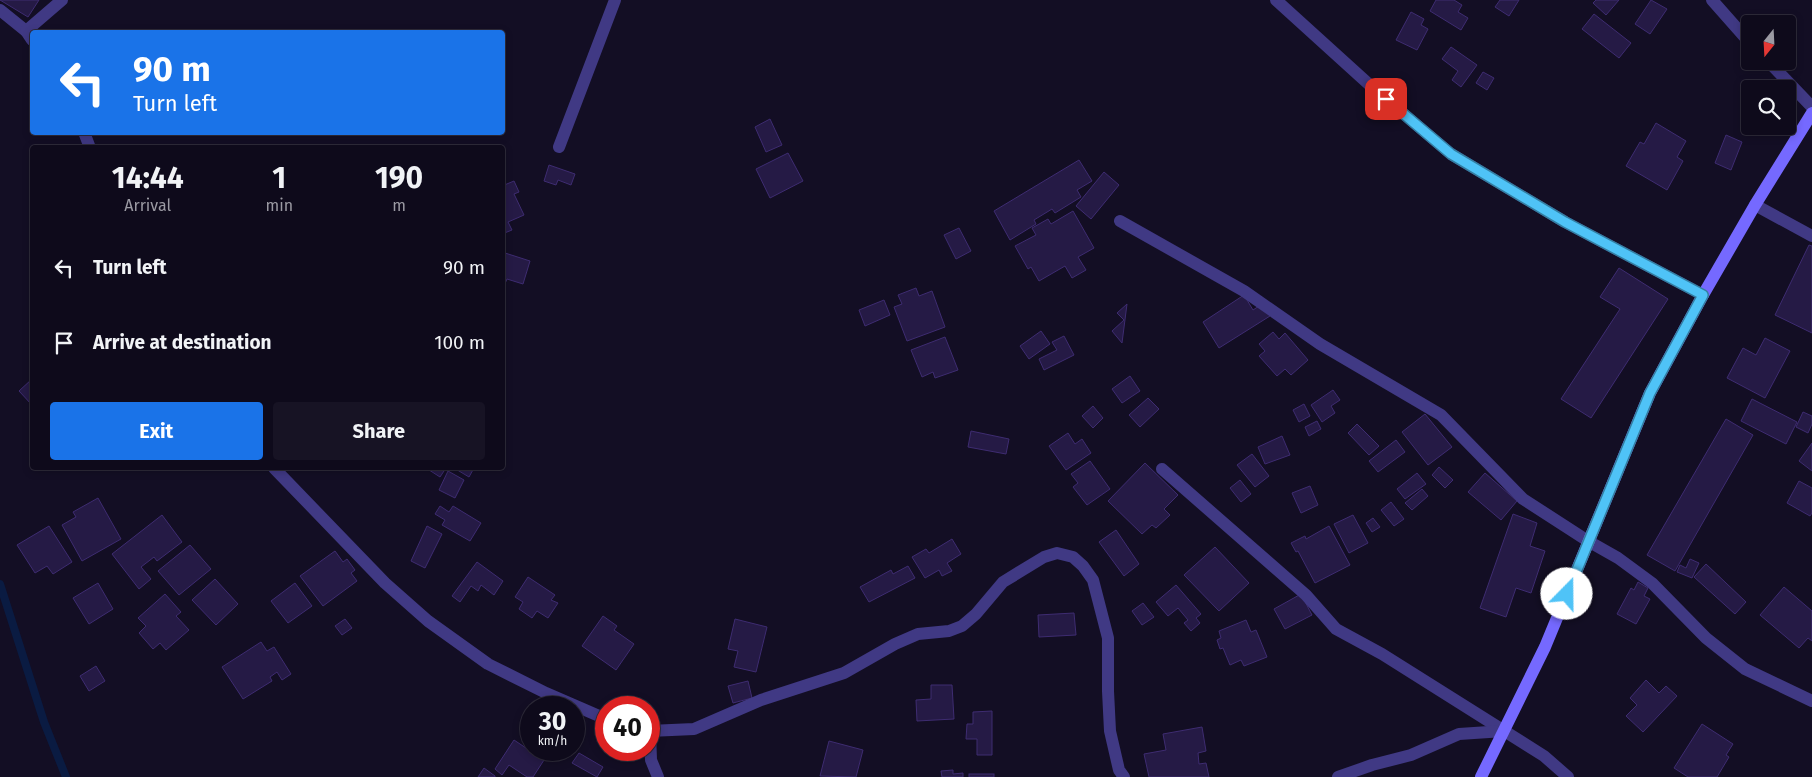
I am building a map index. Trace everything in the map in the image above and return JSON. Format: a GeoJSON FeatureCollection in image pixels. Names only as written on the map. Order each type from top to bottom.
{"type":"FeatureCollection","features":[{"type":"Feature","properties":{"kind":"street"},"geometry":{"type":"LineString","coordinates":[[34,30],[62,0]]}},
{"type":"Feature","properties":{"kind":"street"},"geometry":{"type":"LineString","coordinates":[[559,147],[615,0]]}},
{"type":"Feature","properties":{"kind":"street"},"geometry":{"type":"LineString","coordinates":[[1276,0],[1372,88],[1451,154],[1565,222],[1703,295]]}},
{"type":"Feature","properties":{"kind":"street"},"geometry":{"type":"LineString","coordinates":[[1712,0],[1741,33]]}},
{"type":"Feature","properties":{"kind":"street"},"geometry":{"type":"LineString","coordinates":[[0,10],[29,35]]}},
{"type":"Feature","properties":{"kind":"street"},"geometry":{"type":"LineString","coordinates":[[1777,70],[1812,107]]}},
{"type":"Feature","properties":{"kind":"street"},"geometry":{"type":"LineString","coordinates":[[1481,777],[1545,647],[1650,393],[1703,295],[1755,205],[1812,113]]}},
{"type":"Feature","properties":{"kind":"street"},"geometry":{"type":"LineString","coordinates":[[1755,205],[1812,236]]}},
{"type":"Feature","properties":{"kind":"street"},"geometry":{"type":"LineString","coordinates":[[1120,221],[1244,291],[1320,344],[1441,415],[1523,499],[1618,558],[1652,583],[1706,638],[1745,669],[1812,701]]}},
{"type":"Feature","properties":{"kind":"street"},"geometry":{"type":"LineString","coordinates":[[1162,469],[1306,595],[1336,629],[1382,654],[1544,756],[1568,777]]}},
{"type":"Feature","properties":{"kind":"street"},"geometry":{"type":"LineString","coordinates":[[276,470],[385,583],[428,621],[488,664],[595,715]]}},
{"type":"Feature","properties":{"kind":"street"},"geometry":{"type":"LineString","coordinates":[[660,730],[694,728],[761,700],[844,673],[895,644],[918,634],[949,632],[962,626],[976,614],[1003,582],[1044,557],[1057,553],[1073,557],[1083,566],[1093,580],[1108,638],[1110,731],[1119,770],[1124,777]]}},
{"type":"Feature","properties":{"kind":"street"},"geometry":{"type":"LineString","coordinates":[[1338,777],[1372,765],[1411,755],[1458,734],[1504,731]]}},
{"type":"Feature","properties":{"kind":"street"},"geometry":{"type":"LineString","coordinates":[[651,761],[658,777]]}},
{"type":"Feature","properties":{"kind":"building"},"geometry":{"type":"Polygon","coordinates":[[[0,0],[39,0],[28,17],[0,0]]]}},
{"type":"Feature","properties":{"kind":"building"},"geometry":{"type":"Polygon","coordinates":[[[1436,0],[1454,0],[1462,5],[1458,12],[1468,18],[1461,30],[1430,11],[1436,0]]]}},
{"type":"Feature","properties":{"kind":"building"},"geometry":{"type":"Polygon","coordinates":[[[1500,0],[1519,0],[1509,16],[1495,7],[1500,0]]]}},
{"type":"Feature","properties":{"kind":"building"},"geometry":{"type":"Polygon","coordinates":[[[1596,0],[1619,0],[1606,15],[1593,3],[1596,0]]]}},
{"type":"Feature","properties":{"kind":"building"},"geometry":{"type":"Polygon","coordinates":[[[1651,0],[1667,9],[1650,34],[1635,24],[1651,0]]]}},
{"type":"Feature","properties":{"kind":"building"},"geometry":{"type":"Polygon","coordinates":[[[1411,12],[1424,19],[1421,25],[1428,29],[1417,50],[1396,40],[1411,12]]]}},
{"type":"Feature","properties":{"kind":"building"},"geometry":{"type":"Polygon","coordinates":[[[1594,14],[1631,43],[1619,58],[1582,29],[1594,14]]]}},
{"type":"Feature","properties":{"kind":"building"},"geometry":{"type":"Polygon","coordinates":[[[1451,47],[1477,65],[1461,87],[1452,80],[1458,71],[1442,59],[1451,47]]]}},
{"type":"Feature","properties":{"kind":"building"},"geometry":{"type":"Polygon","coordinates":[[[1483,72],[1494,78],[1487,90],[1476,83],[1483,72]]]}},
{"type":"Feature","properties":{"kind":"building"},"geometry":{"type":"Polygon","coordinates":[[[770,119],[782,145],[766,152],[755,127],[770,119]]]}},
{"type":"Feature","properties":{"kind":"building"},"geometry":{"type":"Polygon","coordinates":[[[1656,123],[1686,141],[1677,157],[1683,161],[1667,190],[1626,166],[1640,142],[1644,144],[1656,123]]]}},
{"type":"Feature","properties":{"kind":"building"},"geometry":{"type":"Polygon","coordinates":[[[1726,135],[1742,142],[1731,170],[1715,163],[1726,135]]]}},
{"type":"Feature","properties":{"kind":"building"},"geometry":{"type":"Polygon","coordinates":[[[788,153],[803,181],[770,198],[756,169],[788,153]]]}},
{"type":"Feature","properties":{"kind":"building"},"geometry":{"type":"Polygon","coordinates":[[[1079,160],[1092,181],[1077,190],[1081,197],[1055,213],[1052,209],[1034,220],[1036,224],[1010,240],[994,211],[1079,160]]]}},
{"type":"Feature","properties":{"kind":"building"},"geometry":{"type":"Polygon","coordinates":[[[549,165],[575,174],[571,185],[558,180],[556,185],[544,181],[549,165]]]}},
{"type":"Feature","properties":{"kind":"building"},"geometry":{"type":"Polygon","coordinates":[[[1104,172],[1119,185],[1091,219],[1076,206],[1104,172]]]}},
{"type":"Feature","properties":{"kind":"building"},"geometry":{"type":"Polygon","coordinates":[[[514,181],[519,192],[514,194],[524,215],[508,222],[512,230],[505,233],[505,185],[514,181]]]}},
{"type":"Feature","properties":{"kind":"building"},"geometry":{"type":"Polygon","coordinates":[[[1073,211],[1094,248],[1078,257],[1086,270],[1072,278],[1065,266],[1039,281],[1031,267],[1028,269],[1015,246],[1036,235],[1032,228],[1048,219],[1051,224],[1073,211]]]}},
{"type":"Feature","properties":{"kind":"building"},"geometry":{"type":"Polygon","coordinates":[[[959,228],[971,251],[956,259],[944,235],[959,228]]]}},
{"type":"Feature","properties":{"kind":"building"},"geometry":{"type":"Polygon","coordinates":[[[1809,245],[1812,246],[1812,333],[1775,315],[1809,245]]]}},
{"type":"Feature","properties":{"kind":"building"},"geometry":{"type":"Polygon","coordinates":[[[505,253],[530,261],[523,284],[507,279],[505,284],[505,253]]]}},
{"type":"Feature","properties":{"kind":"building"},"geometry":{"type":"Polygon","coordinates":[[[1619,268],[1668,299],[1591,418],[1561,399],[1620,309],[1600,297],[1619,268]]]}},
{"type":"Feature","properties":{"kind":"building"},"geometry":{"type":"Polygon","coordinates":[[[916,288],[919,296],[932,291],[945,327],[907,341],[894,307],[902,304],[898,295],[916,288]]]}},
{"type":"Feature","properties":{"kind":"building"},"geometry":{"type":"Polygon","coordinates":[[[1244,295],[1253,310],[1262,304],[1270,316],[1219,348],[1203,322],[1244,295]]]}},
{"type":"Feature","properties":{"kind":"building"},"geometry":{"type":"Polygon","coordinates":[[[884,300],[890,315],[865,326],[859,310],[884,300]]]}},
{"type":"Feature","properties":{"kind":"building"},"geometry":{"type":"Polygon","coordinates":[[[1127,304],[1122,343],[1112,331],[1124,320],[1117,313],[1127,304]]]}},
{"type":"Feature","properties":{"kind":"building"},"geometry":{"type":"Polygon","coordinates":[[[1041,331],[1050,344],[1029,359],[1020,346],[1041,331]]]}},
{"type":"Feature","properties":{"kind":"building"},"geometry":{"type":"Polygon","coordinates":[[[1273,332],[1279,339],[1285,333],[1308,360],[1291,375],[1285,369],[1277,376],[1259,356],[1265,351],[1259,344],[1273,332]]]}},
{"type":"Feature","properties":{"kind":"building"},"geometry":{"type":"Polygon","coordinates":[[[1064,336],[1074,355],[1044,370],[1039,359],[1057,350],[1052,342],[1064,336]]]}},
{"type":"Feature","properties":{"kind":"building"},"geometry":{"type":"Polygon","coordinates":[[[945,337],[958,370],[935,378],[933,372],[922,377],[911,350],[945,337]]]}},
{"type":"Feature","properties":{"kind":"building"},"geometry":{"type":"Polygon","coordinates":[[[1765,338],[1790,351],[1765,398],[1727,378],[1743,348],[1756,355],[1765,338]]]}},
{"type":"Feature","properties":{"kind":"building"},"geometry":{"type":"Polygon","coordinates":[[[1130,376],[1140,391],[1122,403],[1112,389],[1130,376]]]}},
{"type":"Feature","properties":{"kind":"building"},"geometry":{"type":"Polygon","coordinates":[[[30,381],[30,403],[19,391],[30,381]]]}},
{"type":"Feature","properties":{"kind":"building"},"geometry":{"type":"Polygon","coordinates":[[[1333,390],[1340,400],[1331,406],[1335,413],[1322,422],[1311,405],[1333,390]]]}},
{"type":"Feature","properties":{"kind":"building"},"geometry":{"type":"Polygon","coordinates":[[[1148,398],[1159,409],[1140,427],[1129,415],[1148,398]]]}},
{"type":"Feature","properties":{"kind":"building"},"geometry":{"type":"Polygon","coordinates":[[[1752,399],[1797,422],[1786,444],[1741,421],[1752,399]]]}},
{"type":"Feature","properties":{"kind":"building"},"geometry":{"type":"Polygon","coordinates":[[[1304,404],[1310,416],[1299,422],[1293,410],[1304,404]]]}},
{"type":"Feature","properties":{"kind":"building"},"geometry":{"type":"Polygon","coordinates":[[[1093,406],[1103,418],[1093,428],[1082,416],[1093,406]]]}},
{"type":"Feature","properties":{"kind":"building"},"geometry":{"type":"Polygon","coordinates":[[[1803,412],[1812,416],[1812,424],[1808,433],[1796,427],[1803,412]]]}},
{"type":"Feature","properties":{"kind":"building"},"geometry":{"type":"Polygon","coordinates":[[[1425,414],[1452,447],[1428,465],[1402,432],[1425,414]]]}},
{"type":"Feature","properties":{"kind":"building"},"geometry":{"type":"Polygon","coordinates":[[[1726,419],[1753,435],[1675,571],[1647,555],[1726,419]]]}},
{"type":"Feature","properties":{"kind":"building"},"geometry":{"type":"Polygon","coordinates":[[[1317,421],[1321,429],[1309,436],[1305,427],[1317,421]]]}},
{"type":"Feature","properties":{"kind":"building"},"geometry":{"type":"Polygon","coordinates":[[[1357,424],[1379,446],[1369,455],[1348,433],[1357,424]]]}},
{"type":"Feature","properties":{"kind":"building"},"geometry":{"type":"Polygon","coordinates":[[[971,431],[1009,439],[1006,454],[968,447],[971,431]]]}},
{"type":"Feature","properties":{"kind":"building"},"geometry":{"type":"Polygon","coordinates":[[[1068,433],[1075,444],[1082,439],[1091,453],[1066,470],[1049,446],[1068,433]]]}},
{"type":"Feature","properties":{"kind":"building"},"geometry":{"type":"Polygon","coordinates":[[[1282,436],[1290,455],[1265,464],[1258,447],[1282,436]]]}},
{"type":"Feature","properties":{"kind":"building"},"geometry":{"type":"Polygon","coordinates":[[[1396,440],[1405,452],[1378,472],[1369,461],[1396,440]]]}},
{"type":"Feature","properties":{"kind":"building"},"geometry":{"type":"Polygon","coordinates":[[[1812,443],[1812,471],[1799,461],[1812,443]]]}},
{"type":"Feature","properties":{"kind":"building"},"geometry":{"type":"Polygon","coordinates":[[[1252,454],[1269,476],[1255,487],[1237,465],[1252,454]]]}},
{"type":"Feature","properties":{"kind":"building"},"geometry":{"type":"Polygon","coordinates":[[[1090,461],[1110,489],[1087,505],[1073,487],[1078,483],[1071,474],[1090,461]]]}},
{"type":"Feature","properties":{"kind":"building"},"geometry":{"type":"Polygon","coordinates":[[[1145,463],[1178,495],[1164,509],[1170,515],[1156,528],[1152,525],[1142,534],[1108,501],[1145,463]]]}},
{"type":"Feature","properties":{"kind":"building"},"geometry":{"type":"Polygon","coordinates":[[[1439,467],[1453,480],[1445,488],[1432,475],[1439,467]]]}},
{"type":"Feature","properties":{"kind":"building"},"geometry":{"type":"Polygon","coordinates":[[[429,470],[445,470],[440,477],[429,470]]]}},
{"type":"Feature","properties":{"kind":"building"},"geometry":{"type":"Polygon","coordinates":[[[457,470],[473,470],[469,477],[457,470]]]}},
{"type":"Feature","properties":{"kind":"building"},"geometry":{"type":"Polygon","coordinates":[[[448,471],[464,480],[455,498],[439,490],[448,471]]]}},
{"type":"Feature","properties":{"kind":"building"},"geometry":{"type":"Polygon","coordinates":[[[1417,473],[1426,484],[1405,499],[1397,489],[1417,473]]]}},
{"type":"Feature","properties":{"kind":"building"},"geometry":{"type":"Polygon","coordinates":[[[1485,473],[1517,501],[1501,520],[1468,492],[1485,473]]]}},
{"type":"Feature","properties":{"kind":"building"},"geometry":{"type":"Polygon","coordinates":[[[1240,480],[1251,494],[1241,502],[1230,488],[1240,480]]]}},
{"type":"Feature","properties":{"kind":"building"},"geometry":{"type":"Polygon","coordinates":[[[1799,481],[1812,488],[1812,513],[1810,516],[1787,503],[1799,481]]]}},
{"type":"Feature","properties":{"kind":"building"},"geometry":{"type":"Polygon","coordinates":[[[1310,486],[1318,505],[1301,513],[1292,493],[1310,486]]]}},
{"type":"Feature","properties":{"kind":"building"},"geometry":{"type":"Polygon","coordinates":[[[1422,489],[1428,496],[1412,510],[1405,503],[1422,489]]]}},
{"type":"Feature","properties":{"kind":"building"},"geometry":{"type":"Polygon","coordinates":[[[98,498],[121,539],[82,561],[62,525],[76,517],[73,512],[98,498]]]}},
{"type":"Feature","properties":{"kind":"building"},"geometry":{"type":"Polygon","coordinates":[[[1391,502],[1404,519],[1394,526],[1381,510],[1391,502]]]}},
{"type":"Feature","properties":{"kind":"building"},"geometry":{"type":"Polygon","coordinates":[[[440,506],[449,512],[453,506],[481,523],[470,541],[442,525],[445,520],[435,514],[440,506]]]}},
{"type":"Feature","properties":{"kind":"building"},"geometry":{"type":"Polygon","coordinates":[[[1513,514],[1537,523],[1530,546],[1545,551],[1531,593],[1516,588],[1506,617],[1480,608],[1513,514]]]}},
{"type":"Feature","properties":{"kind":"building"},"geometry":{"type":"Polygon","coordinates":[[[162,515],[182,542],[157,561],[154,557],[141,567],[151,579],[139,589],[112,554],[162,515]]]}},
{"type":"Feature","properties":{"kind":"building"},"geometry":{"type":"Polygon","coordinates":[[[1353,515],[1368,543],[1349,553],[1334,524],[1353,515]]]}},
{"type":"Feature","properties":{"kind":"building"},"geometry":{"type":"Polygon","coordinates":[[[1373,518],[1380,527],[1372,532],[1366,523],[1373,518]]]}},
{"type":"Feature","properties":{"kind":"building"},"geometry":{"type":"Polygon","coordinates":[[[49,526],[72,562],[53,574],[47,566],[35,573],[17,545],[49,526]]]}},
{"type":"Feature","properties":{"kind":"building"},"geometry":{"type":"Polygon","coordinates":[[[427,526],[442,534],[425,568],[411,561],[427,526]]]}},
{"type":"Feature","properties":{"kind":"building"},"geometry":{"type":"Polygon","coordinates":[[[1329,526],[1350,565],[1315,583],[1298,551],[1296,552],[1291,543],[1305,536],[1306,539],[1329,526]]]}},
{"type":"Feature","properties":{"kind":"building"},"geometry":{"type":"Polygon","coordinates":[[[1116,530],[1139,564],[1124,576],[1099,542],[1116,530]]]}},
{"type":"Feature","properties":{"kind":"building"},"geometry":{"type":"Polygon","coordinates":[[[952,539],[961,554],[947,563],[952,571],[942,576],[939,570],[925,578],[912,557],[926,549],[929,553],[952,539]]]}},
{"type":"Feature","properties":{"kind":"building"},"geometry":{"type":"Polygon","coordinates":[[[190,545],[211,569],[179,595],[158,571],[190,545]]]}},
{"type":"Feature","properties":{"kind":"building"},"geometry":{"type":"Polygon","coordinates":[[[1215,547],[1249,583],[1219,611],[1184,575],[1215,547]]]}},
{"type":"Feature","properties":{"kind":"building"},"geometry":{"type":"Polygon","coordinates":[[[335,551],[343,562],[347,559],[355,570],[351,573],[357,581],[323,606],[300,576],[335,551]]]}},
{"type":"Feature","properties":{"kind":"building"},"geometry":{"type":"Polygon","coordinates":[[[1690,559],[1699,563],[1692,578],[1677,572],[1680,565],[1686,568],[1690,559]]]}},
{"type":"Feature","properties":{"kind":"building"},"geometry":{"type":"Polygon","coordinates":[[[477,562],[503,581],[494,595],[481,585],[478,591],[471,586],[460,602],[452,596],[477,562]]]}},
{"type":"Feature","properties":{"kind":"building"},"geometry":{"type":"Polygon","coordinates":[[[1706,564],[1746,602],[1735,614],[1694,577],[1706,564]]]}},
{"type":"Feature","properties":{"kind":"building"},"geometry":{"type":"Polygon","coordinates":[[[908,566],[915,578],[869,602],[860,587],[891,570],[893,574],[908,566]]]}},
{"type":"Feature","properties":{"kind":"building"},"geometry":{"type":"Polygon","coordinates":[[[528,577],[555,595],[551,600],[558,603],[548,618],[537,611],[532,618],[519,609],[523,602],[515,597],[528,577]]]}},
{"type":"Feature","properties":{"kind":"building"},"geometry":{"type":"Polygon","coordinates":[[[215,579],[238,604],[216,625],[192,600],[215,579]]]}},
{"type":"Feature","properties":{"kind":"building"},"geometry":{"type":"Polygon","coordinates":[[[1638,582],[1648,588],[1644,596],[1650,599],[1636,624],[1617,614],[1631,588],[1634,590],[1638,582]]]}},
{"type":"Feature","properties":{"kind":"building"},"geometry":{"type":"Polygon","coordinates":[[[98,583],[113,609],[89,624],[73,598],[98,583]]]}},
{"type":"Feature","properties":{"kind":"building"},"geometry":{"type":"Polygon","coordinates":[[[295,583],[312,606],[288,623],[271,601],[295,583]]]}},
{"type":"Feature","properties":{"kind":"building"},"geometry":{"type":"Polygon","coordinates":[[[1176,585],[1201,614],[1196,618],[1200,623],[1191,631],[1184,623],[1188,620],[1178,608],[1168,616],[1156,602],[1176,585]]]}},
{"type":"Feature","properties":{"kind":"building"},"geometry":{"type":"Polygon","coordinates":[[[1784,587],[1812,611],[1812,641],[1808,638],[1799,648],[1760,615],[1784,587]]]}},
{"type":"Feature","properties":{"kind":"building"},"geometry":{"type":"Polygon","coordinates":[[[165,594],[181,612],[176,616],[189,630],[166,650],[160,643],[153,649],[139,633],[146,626],[138,618],[165,594]]]}},
{"type":"Feature","properties":{"kind":"building"},"geometry":{"type":"Polygon","coordinates":[[[1301,594],[1312,615],[1285,629],[1274,609],[1301,594]]]}},
{"type":"Feature","properties":{"kind":"building"},"geometry":{"type":"Polygon","coordinates":[[[1143,603],[1154,617],[1142,625],[1132,611],[1143,603]]]}},
{"type":"Feature","properties":{"kind":"building"},"geometry":{"type":"Polygon","coordinates":[[[1074,613],[1076,635],[1039,637],[1038,615],[1074,613]]]}},
{"type":"Feature","properties":{"kind":"building"},"geometry":{"type":"Polygon","coordinates":[[[603,616],[617,626],[614,630],[634,644],[616,670],[582,646],[603,616]]]}},
{"type":"Feature","properties":{"kind":"building"},"geometry":{"type":"Polygon","coordinates":[[[345,619],[352,628],[342,635],[335,626],[345,619]]]}},
{"type":"Feature","properties":{"kind":"building"},"geometry":{"type":"Polygon","coordinates":[[[735,619],[767,627],[756,672],[734,667],[738,651],[728,649],[735,619]]]}},
{"type":"Feature","properties":{"kind":"building"},"geometry":{"type":"Polygon","coordinates":[[[1246,620],[1251,632],[1256,630],[1267,657],[1244,666],[1241,660],[1230,665],[1223,648],[1220,649],[1217,640],[1221,638],[1219,631],[1246,620]]]}},
{"type":"Feature","properties":{"kind":"building"},"geometry":{"type":"Polygon","coordinates":[[[261,642],[267,651],[274,647],[291,674],[282,680],[277,672],[270,677],[272,681],[243,699],[222,667],[261,642]]]}},
{"type":"Feature","properties":{"kind":"building"},"geometry":{"type":"Polygon","coordinates":[[[96,666],[105,681],[89,691],[80,676],[96,666]]]}},
{"type":"Feature","properties":{"kind":"building"},"geometry":{"type":"Polygon","coordinates":[[[1646,680],[1659,693],[1666,686],[1677,696],[1643,732],[1626,716],[1637,705],[1630,698],[1646,680]]]}},
{"type":"Feature","properties":{"kind":"building"},"geometry":{"type":"Polygon","coordinates":[[[748,681],[752,698],[733,703],[728,686],[748,681]]]}},
{"type":"Feature","properties":{"kind":"building"},"geometry":{"type":"Polygon","coordinates":[[[931,685],[952,685],[954,719],[917,721],[916,700],[931,699],[931,685]]]}},
{"type":"Feature","properties":{"kind":"building"},"geometry":{"type":"Polygon","coordinates":[[[992,711],[992,755],[977,755],[977,739],[966,739],[967,724],[973,724],[973,712],[992,711]]]}},
{"type":"Feature","properties":{"kind":"building"},"geometry":{"type":"Polygon","coordinates":[[[1702,724],[1733,744],[1726,755],[1729,757],[1717,777],[1688,777],[1674,768],[1702,724]]]}},
{"type":"Feature","properties":{"kind":"building"},"geometry":{"type":"Polygon","coordinates":[[[1202,727],[1206,751],[1198,753],[1199,764],[1206,763],[1209,777],[1149,777],[1144,754],[1166,750],[1163,734],[1202,727]]]}},
{"type":"Feature","properties":{"kind":"building"},"geometry":{"type":"Polygon","coordinates":[[[514,740],[520,744],[520,761],[543,761],[533,777],[527,777],[509,765],[502,775],[495,769],[514,740]]]}},
{"type":"Feature","properties":{"kind":"building"},"geometry":{"type":"Polygon","coordinates":[[[829,741],[863,750],[856,777],[820,776],[829,741]]]}},
{"type":"Feature","properties":{"kind":"building"},"geometry":{"type":"Polygon","coordinates":[[[585,756],[603,767],[597,777],[572,763],[573,761],[585,761],[585,756]]]}},
{"type":"Feature","properties":{"kind":"building"},"geometry":{"type":"Polygon","coordinates":[[[484,768],[495,776],[495,777],[478,777],[484,768]]]}},
{"type":"Feature","properties":{"kind":"building"},"geometry":{"type":"Polygon","coordinates":[[[953,770],[953,774],[963,773],[963,777],[942,777],[941,771],[953,770]]]}},
{"type":"Feature","properties":{"kind":"building"},"geometry":{"type":"Polygon","coordinates":[[[969,774],[994,774],[994,777],[969,777],[969,774]]]}},
{"type":"Feature","properties":{"kind":"waterway"},"geometry":{"type":"LineString","coordinates":[[0,584],[44,722],[66,777]]}},
{"type":"Feature","properties":{"kind":"route"},"geometry":{"type":"LineString","coordinates":[[1386,99],[1451,154],[1565,222],[1703,295],[1650,393],[1567,594]]}}]}
